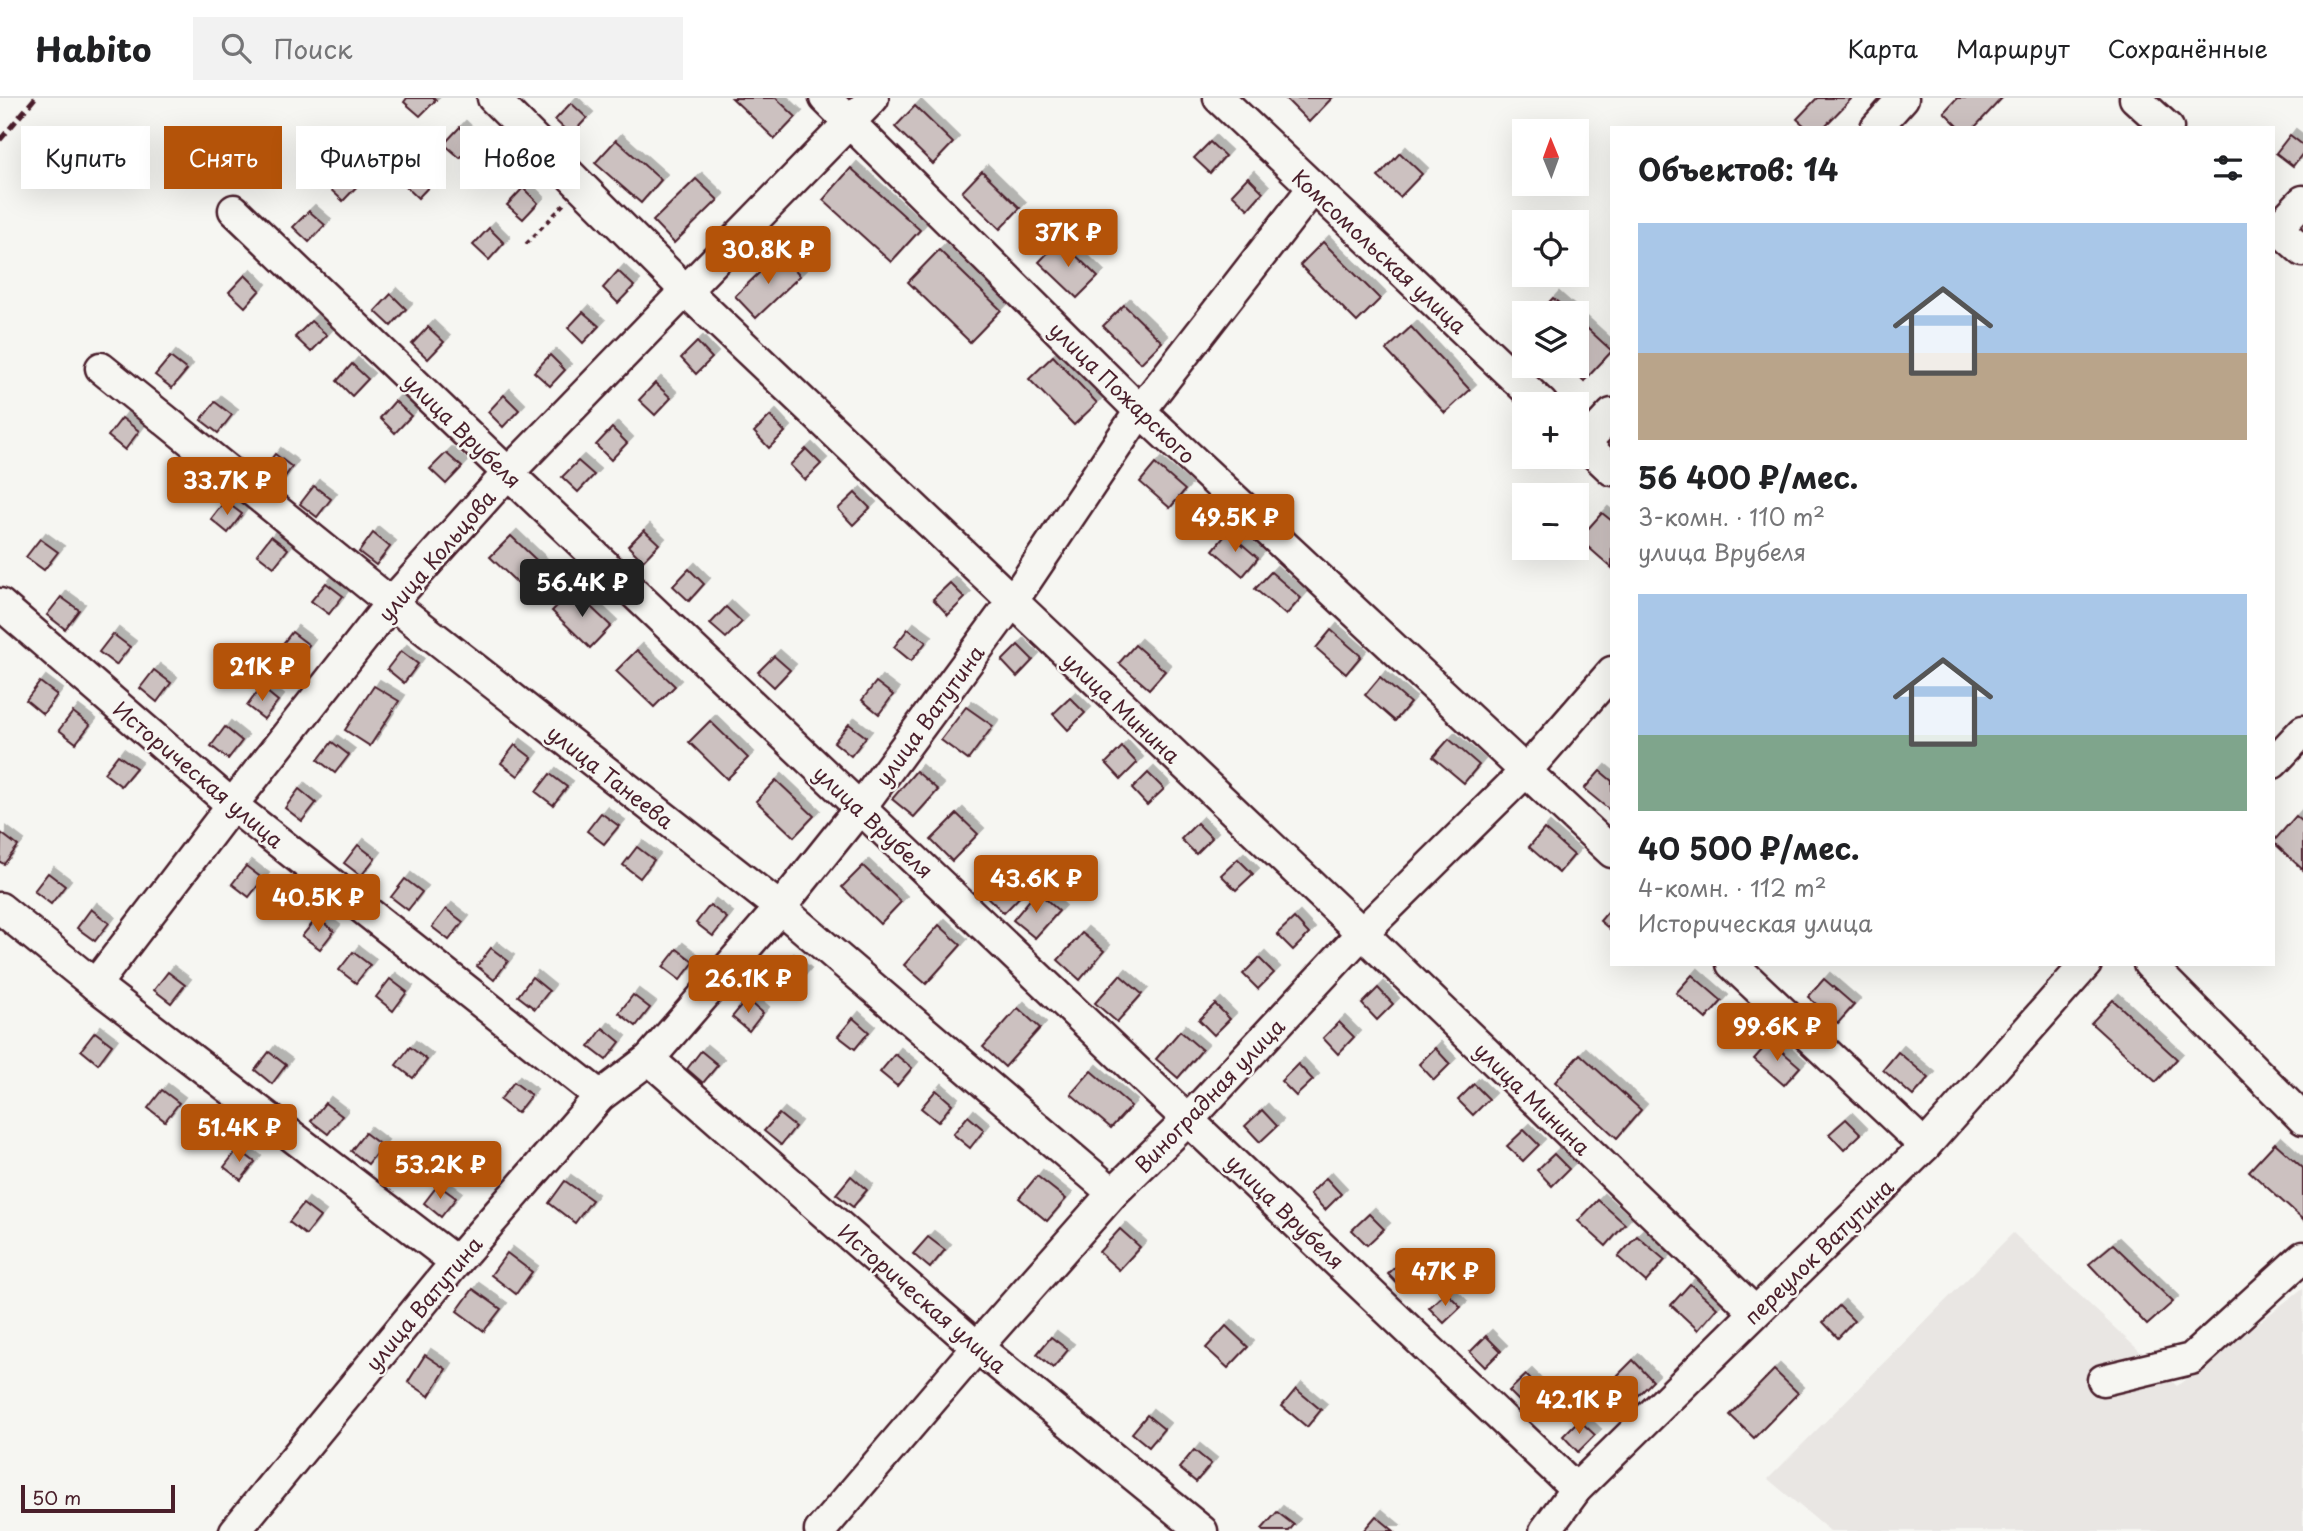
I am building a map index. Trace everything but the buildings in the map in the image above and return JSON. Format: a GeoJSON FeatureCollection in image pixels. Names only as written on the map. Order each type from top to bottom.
{"type":"FeatureCollection","features":[{"type":"Feature","properties":{"kind":"street","name":"улица Минина"},"geometry":{"type":"LineString","coordinates":[[493,98],[685,291],[1362,933],[1755,1312]]}},
{"type":"Feature","properties":{"kind":"street","name":"улица Пожарского"},"geometry":{"type":"LineString","coordinates":[[825,98],[1140,411],[1610,850]]}},
{"type":"Feature","properties":{"kind":"street","name":"улица Кольцова"},"geometry":{"type":"LineString","coordinates":[[95,985],[391,603],[508,473],[873,98]]}},
{"type":"Feature","properties":{"kind":"street","name":"Комсомольская улица"},"geometry":{"type":"LineString","coordinates":[[1219,98],[1529,392]]}},
{"type":"Feature","properties":{"kind":"street"},"geometry":{"type":"LineString","coordinates":[[2135,98],[2166,126]]}},
{"type":"Feature","properties":{"kind":"street"},"geometry":{"type":"LineString","coordinates":[[1878,126],[1899,100]]}},
{"type":"Feature","properties":{"kind":"street","name":"улица Ватутина"},"geometry":{"type":"LineString","coordinates":[[235,1531],[456,1262],[600,1096],[649,1059],[780,908],[860,808],[1012,602],[1140,411],[1313,188]]}},
{"type":"Feature","properties":{"kind":"street"},"geometry":{"type":"LineString","coordinates":[[2303,201],[2275,228],[2303,251]]}},
{"type":"Feature","properties":{"kind":"street","name":"улица Врубеля"},"geometry":{"type":"LineString","coordinates":[[234,210],[1576,1489]]}},
{"type":"Feature","properties":{"kind":"street","name":"улица Танеева"},"geometry":{"type":"LineString","coordinates":[[101,368],[391,603],[780,908],[1113,1194]]}},
{"type":"Feature","properties":{"kind":"street"},"geometry":{"type":"LineString","coordinates":[[1589,433],[1610,416]]}},
{"type":"Feature","properties":{"kind":"street"},"geometry":{"type":"LineString","coordinates":[[1589,448],[1610,468]]}},
{"type":"Feature","properties":{"kind":"street","name":"Историческая улица"},"geometry":{"type":"LineString","coordinates":[[0,604],[232,805],[600,1096]]}},
{"type":"Feature","properties":{"kind":"street","name":"Виноградная улица"},"geometry":{"type":"LineString","coordinates":[[820,1531],[977,1347],[1113,1194],[1189,1119],[1362,933],[1526,771],[1610,674]]}},
{"type":"Feature","properties":{"kind":"street"},"geometry":{"type":"LineString","coordinates":[[2275,761],[2303,731]]}},
{"type":"Feature","properties":{"kind":"street"},"geometry":{"type":"LineString","coordinates":[[0,908],[95,985],[456,1262]]}},
{"type":"Feature","properties":{"kind":"street"},"geometry":{"type":"LineString","coordinates":[[1734,966],[1925,1146]]}},
{"type":"Feature","properties":{"kind":"street","name":"переулок Ватутина"},"geometry":{"type":"LineString","coordinates":[[1545,1531],[1576,1489],[1925,1146],[2084,966]]}},
{"type":"Feature","properties":{"kind":"street"},"geometry":{"type":"LineString","coordinates":[[2151,966],[2303,1119]]}},
{"type":"Feature","properties":{"kind":"street","name":"Историческая улица"},"geometry":{"type":"LineString","coordinates":[[649,1059],[977,1347],[1202,1531]]}},
{"type":"Feature","properties":{"kind":"street"},"geometry":{"type":"LineString","coordinates":[[2103,1380],[2190,1359],[2303,1257]]}},
{"type":"Feature","properties":{"kind":"path"},"geometry":{"type":"LineString","coordinates":[[526,244],[581,186]]}},
{"type":"Feature","properties":{"kind":"shaded area"},"geometry":{"type":"Polygon","coordinates":[[[2013,1233],[2177,1386],[2303,1288],[2303,1531],[1830,1531],[1768,1479],[2013,1233]]]}},
{"type":"Feature","properties":{"kind":"railway"},"geometry":{"type":"LineString","coordinates":[[0,140],[35,98]]}}]}
